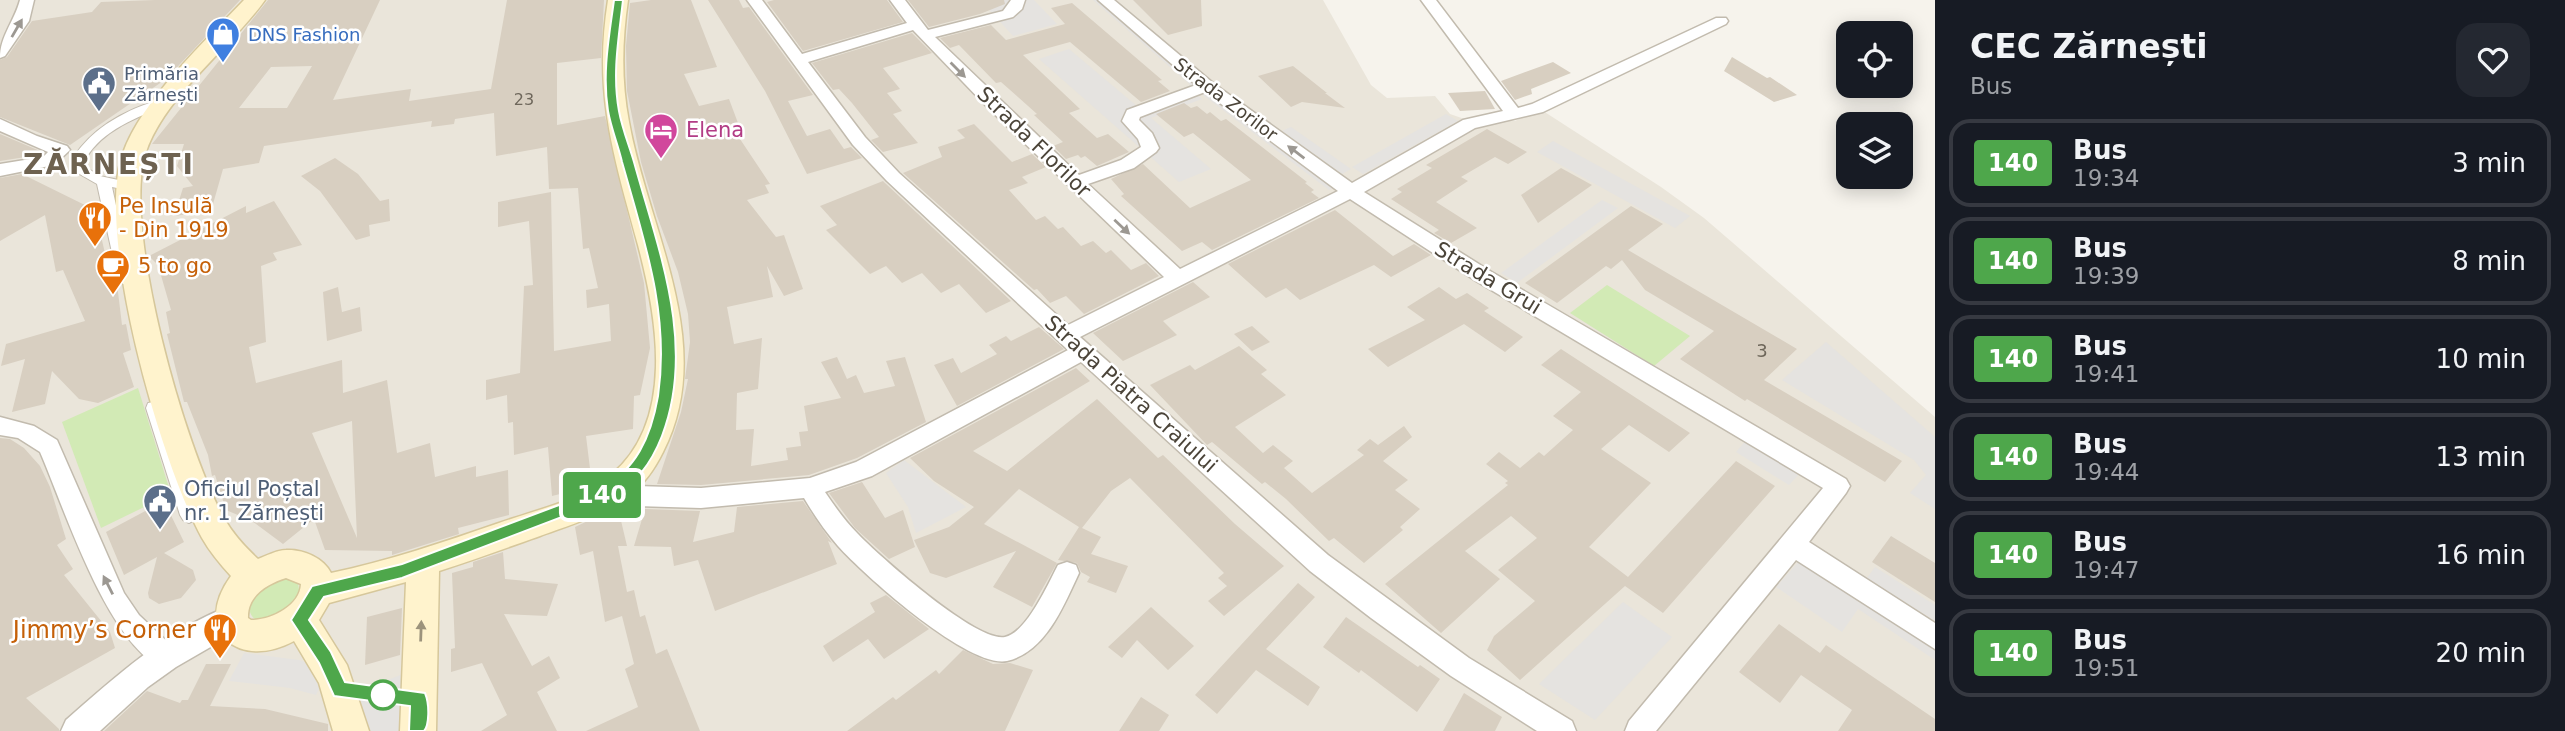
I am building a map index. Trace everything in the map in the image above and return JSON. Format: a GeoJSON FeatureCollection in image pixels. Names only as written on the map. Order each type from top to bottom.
{"type":"FeatureCollection","features":[{"type":"Feature","properties":{"kind":"main road"},"geometry":{"type":"LineString","coordinates":[[254,577],[230,553],[202,508],[172,423],[153,352],[129,238],[116,194],[153,119],[255,0]]}},
{"type":"Feature","properties":{"kind":"main road"},"geometry":{"type":"LineString","coordinates":[[318,591],[379,578],[423,564],[604,495],[634,474],[655,440],[667,390],[670,344],[662,285],[614,111],[610,69],[618,0]]}},
{"type":"Feature","properties":{"kind":"main road"},"geometry":{"type":"LineString","coordinates":[[286,564],[301,565],[312,570],[318,580],[318,591],[300,620],[275,634],[247,636],[236,630],[230,620],[235,598],[254,577],[270,568],[286,564]]}},
{"type":"Feature","properties":{"kind":"main road"},"geometry":{"type":"LineString","coordinates":[[418,731],[423,564]]}},
{"type":"Feature","properties":{"kind":"main road"},"geometry":{"type":"LineString","coordinates":[[300,620],[325,658],[340,690],[351,731]]}},
{"type":"Feature","properties":{"kind":"street"},"geometry":{"type":"LineString","coordinates":[[0,53],[22,21],[27,0]]}},
{"type":"Feature","properties":{"kind":"street"},"geometry":{"type":"LineString","coordinates":[[148,108],[246,0]]}},
{"type":"Feature","properties":{"kind":"street","name":"Strada Piatra Craiului"},"geometry":{"type":"LineString","coordinates":[[754,0],[859,141],[893,177],[1083,351],[1319,563],[1440,653],[1562,731]]}},
{"type":"Feature","properties":{"kind":"street","name":"Strada Florilor"},"geometry":{"type":"LineString","coordinates":[[897,0],[919,30],[1075,183],[1177,278]]}},
{"type":"Feature","properties":{"kind":"street"},"geometry":{"type":"LineString","coordinates":[[799,60],[919,30],[1008,14],[1017,6],[1018,0]]}},
{"type":"Feature","properties":{"kind":"street","name":"Strada Zorilor"},"geometry":{"type":"LineString","coordinates":[[1105,0],[1207,86],[1350,192]]}},
{"type":"Feature","properties":{"kind":"street"},"geometry":{"type":"LineString","coordinates":[[1428,0],[1514,114]]}},
{"type":"Feature","properties":{"kind":"street"},"geometry":{"type":"LineString","coordinates":[[1066,335],[1350,192],[1469,124],[1514,114],[1556,100],[1721,21]]}},
{"type":"Feature","properties":{"kind":"street"},"geometry":{"type":"LineString","coordinates":[[1075,183],[1137,159],[1148,152],[1150,148],[1146,137],[1130,121],[1133,114],[1207,86]]}},
{"type":"Feature","properties":{"kind":"street"},"geometry":{"type":"LineString","coordinates":[[116,194],[81,171],[81,152],[107,127],[162,103]]}},
{"type":"Feature","properties":{"kind":"street"},"geometry":{"type":"LineString","coordinates":[[0,124],[31,140],[59,148],[59,154]]}},
{"type":"Feature","properties":{"kind":"street"},"geometry":{"type":"LineString","coordinates":[[0,170],[48,161],[59,154],[81,152]]}},
{"type":"Feature","properties":{"kind":"street","name":"Strada Grui"},"geometry":{"type":"LineString","coordinates":[[1350,192],[1483,276],[1838,486],[1793,545],[1639,731]]}},
{"type":"Feature","properties":{"kind":"street"},"geometry":{"type":"LineString","coordinates":[[604,495],[713,497],[810,488],[874,463],[1083,351]]}},
{"type":"Feature","properties":{"kind":"street"},"geometry":{"type":"LineString","coordinates":[[0,426],[23,430],[37,436],[49,446],[115,600],[130,623],[166,657]]}},
{"type":"Feature","properties":{"kind":"street"},"geometry":{"type":"LineString","coordinates":[[810,488],[862,555],[954,627],[990,648],[1009,648],[1024,640],[1067,573]]}},
{"type":"Feature","properties":{"kind":"street"},"geometry":{"type":"LineString","coordinates":[[1793,545],[1935,637]]}},
{"type":"Feature","properties":{"kind":"street"},"geometry":{"type":"LineString","coordinates":[[77,731],[137,677],[230,620]]}},
{"type":"Feature","properties":{"kind":"shaded area"},"geometry":{"type":"Polygon","coordinates":[[[0,0],[1323,0],[1371,85],[1387,98],[1435,96],[1450,114],[1479,124],[1499,119],[1515,121],[1540,109],[1704,218],[1935,417],[1935,731],[0,731],[0,0]]]}},
{"type":"Feature","properties":{"kind":"shaded area"},"geometry":{"type":"Polygon","coordinates":[[[980,0],[1034,0],[1057,24],[1013,36],[980,0]]]}},
{"type":"Feature","properties":{"kind":"shaded area"},"geometry":{"type":"Polygon","coordinates":[[[1093,0],[1102,0],[1201,84],[1193,87],[1093,0]]]}},
{"type":"Feature","properties":{"kind":"shaded area"},"geometry":{"type":"Polygon","coordinates":[[[1069,49],[1144,112],[1195,93],[1202,99],[1151,118],[1211,169],[1179,182],[1039,59],[1069,49]]]}},
{"type":"Feature","properties":{"kind":"shaded area"},"geometry":{"type":"Polygon","coordinates":[[[1208,89],[1338,186],[1329,190],[1199,92],[1208,89]]]}},
{"type":"Feature","properties":{"kind":"shaded area"},"geometry":{"type":"Polygon","coordinates":[[[1446,114],[1458,121],[1363,174],[1352,167],[1446,114]]]}},
{"type":"Feature","properties":{"kind":"shaded area"},"geometry":{"type":"Polygon","coordinates":[[[1291,127],[1351,169],[1342,174],[1282,131],[1291,127]]]}},
{"type":"Feature","properties":{"kind":"shaded area"},"geometry":{"type":"Polygon","coordinates":[[[1553,141],[1690,216],[1675,228],[1537,152],[1553,141]]]}},
{"type":"Feature","properties":{"kind":"shaded area"},"geometry":{"type":"Polygon","coordinates":[[[1602,200],[1618,208],[1517,283],[1501,273],[1602,200]]]}},
{"type":"Feature","properties":{"kind":"shaded area"},"geometry":{"type":"Polygon","coordinates":[[[1826,342],[1935,437],[1935,509],[1910,493],[1926,475],[1914,460],[1782,380],[1826,342]]]}},
{"type":"Feature","properties":{"kind":"shaded area"},"geometry":{"type":"Polygon","coordinates":[[[1748,438],[1802,471],[1789,485],[1736,452],[1748,438]]]}},
{"type":"Feature","properties":{"kind":"shaded area"},"geometry":{"type":"Polygon","coordinates":[[[904,460],[966,507],[916,533],[908,507],[886,473],[904,460]]]}},
{"type":"Feature","properties":{"kind":"shaded area"},"geometry":{"type":"Polygon","coordinates":[[[1803,557],[1935,643],[1935,660],[1858,609],[1842,632],[1776,587],[1803,557]]]}},
{"type":"Feature","properties":{"kind":"shaded area"},"geometry":{"type":"Polygon","coordinates":[[[1875,567],[1935,605],[1935,621],[1867,578],[1875,567]]]}},
{"type":"Feature","properties":{"kind":"shaded area"},"geometry":{"type":"Polygon","coordinates":[[[1623,602],[1672,637],[1595,720],[1539,684],[1623,602]]]}},
{"type":"Feature","properties":{"kind":"shaded area"},"geometry":{"type":"Polygon","coordinates":[[[244,653],[299,660],[328,671],[316,695],[290,688],[229,681],[244,653]]]}},
{"type":"Feature","properties":{"kind":"shaded area"},"geometry":{"type":"Polygon","coordinates":[[[411,671],[409,731],[359,731],[351,694],[411,671]]]}},
{"type":"Feature","properties":{"kind":"green space"},"geometry":{"type":"Polygon","coordinates":[[[1607,285],[1690,336],[1654,366],[1570,313],[1607,285]]]}},
{"type":"Feature","properties":{"kind":"green space"},"geometry":{"type":"Polygon","coordinates":[[[138,388],[171,494],[101,528],[62,422],[138,388]]]}},
{"type":"Feature","properties":{"kind":"green space"},"geometry":{"type":"Polygon","coordinates":[[[287,578],[298,583],[300,596],[282,616],[256,620],[249,607],[255,592],[266,584],[287,578]]]}},
{"type":"Feature","properties":{"kind":"building"},"geometry":{"type":"Polygon","coordinates":[[[240,0],[166,79],[70,145],[0,117],[0,60],[7,57],[32,21],[92,12],[101,2],[240,0]]]}},
{"type":"Feature","properties":{"kind":"building"},"geometry":{"type":"Polygon","coordinates":[[[268,0],[380,0],[333,100],[411,89],[409,101],[491,89],[507,0],[604,0],[601,58],[557,63],[557,125],[605,116],[644,283],[650,348],[640,395],[634,396],[633,429],[586,436],[592,485],[576,493],[576,490],[552,496],[548,447],[514,455],[513,422],[508,423],[507,395],[486,400],[486,380],[520,373],[524,286],[533,285],[529,221],[498,227],[498,202],[551,192],[554,351],[611,341],[609,304],[587,308],[586,290],[598,288],[589,248],[583,249],[578,188],[549,189],[547,147],[496,156],[494,113],[455,119],[454,124],[431,127],[432,121],[264,146],[259,163],[223,169],[211,211],[174,216],[183,188],[193,186],[177,166],[184,144],[152,144],[268,0]],[[312,66],[271,67],[239,108],[287,108],[312,66]]]}},
{"type":"Feature","properties":{"kind":"building"},"geometry":{"type":"Polygon","coordinates":[[[691,0],[717,67],[684,74],[699,106],[729,99],[738,123],[730,124],[770,184],[765,185],[769,193],[747,200],[776,237],[784,235],[803,289],[784,296],[767,266],[773,297],[727,307],[734,344],[762,338],[758,389],[737,393],[736,430],[754,429],[751,466],[788,460],[786,448],[801,446],[799,432],[808,431],[804,406],[841,398],[821,362],[837,357],[847,379],[856,375],[864,393],[895,386],[886,361],[905,357],[926,422],[857,458],[809,475],[701,485],[657,484],[681,412],[688,379],[685,379],[690,342],[688,314],[678,272],[641,162],[627,91],[626,46],[630,3],[691,0]]]}},
{"type":"Feature","properties":{"kind":"building"},"geometry":{"type":"Polygon","coordinates":[[[708,0],[739,0],[743,8],[749,7],[813,95],[788,101],[807,136],[830,129],[844,149],[851,147],[862,158],[807,174],[765,91],[708,0]]]}},
{"type":"Feature","properties":{"kind":"building"},"geometry":{"type":"Polygon","coordinates":[[[887,0],[903,22],[803,51],[767,2],[887,0]]]}},
{"type":"Feature","properties":{"kind":"building"},"geometry":{"type":"Polygon","coordinates":[[[908,0],[1004,0],[1005,4],[980,14],[929,27],[908,0]]]}},
{"type":"Feature","properties":{"kind":"building"},"geometry":{"type":"Polygon","coordinates":[[[1133,0],[1201,0],[1202,26],[1168,35],[1133,0]]]}},
{"type":"Feature","properties":{"kind":"building"},"geometry":{"type":"Polygon","coordinates":[[[1072,3],[1162,80],[1158,81],[1170,91],[1141,102],[1070,42],[1023,55],[1080,109],[1069,113],[1097,138],[1108,134],[1129,152],[1097,166],[1085,156],[1066,159],[1053,146],[1063,142],[1034,115],[1037,114],[1001,82],[996,83],[959,45],[950,48],[940,38],[991,25],[1006,40],[1065,24],[1051,8],[1072,3]]]}},
{"type":"Feature","properties":{"kind":"building"},"geometry":{"type":"Polygon","coordinates":[[[912,33],[932,53],[883,68],[900,89],[887,93],[902,111],[893,114],[918,143],[883,152],[871,140],[879,137],[852,103],[839,89],[833,90],[812,63],[912,33]]]}},
{"type":"Feature","properties":{"kind":"building"},"geometry":{"type":"Polygon","coordinates":[[[1732,57],[1797,95],[1774,102],[1724,71],[1732,57]]]}},
{"type":"Feature","properties":{"kind":"building"},"geometry":{"type":"Polygon","coordinates":[[[1553,62],[1571,73],[1531,89],[1532,94],[1515,100],[1501,81],[1553,62]]]}},
{"type":"Feature","properties":{"kind":"building"},"geometry":{"type":"Polygon","coordinates":[[[1293,66],[1345,108],[1302,102],[1291,107],[1258,76],[1293,66]]]}},
{"type":"Feature","properties":{"kind":"building"},"geometry":{"type":"Polygon","coordinates":[[[1485,91],[1495,109],[1460,111],[1448,93],[1485,91]]]}},
{"type":"Feature","properties":{"kind":"building"},"geometry":{"type":"Polygon","coordinates":[[[1184,103],[1191,108],[1197,106],[1207,114],[1210,112],[1221,121],[1226,119],[1307,182],[1305,183],[1314,190],[1311,192],[1319,198],[1212,250],[1202,242],[1182,251],[1121,196],[1124,194],[1111,179],[1143,164],[1190,208],[1251,180],[1193,133],[1184,137],[1156,114],[1184,103]]]}},
{"type":"Feature","properties":{"kind":"building"},"geometry":{"type":"Polygon","coordinates":[[[974,124],[1012,162],[1032,154],[1046,167],[1022,177],[1028,183],[1009,190],[1036,220],[1045,216],[1058,229],[1063,227],[1081,246],[1093,241],[1106,253],[1111,250],[1131,270],[1146,263],[1159,276],[1084,314],[1066,296],[1050,303],[1037,289],[1034,290],[903,173],[942,157],[938,147],[965,138],[957,130],[974,124]]]}},
{"type":"Feature","properties":{"kind":"building"},"geometry":{"type":"Polygon","coordinates":[[[1487,129],[1527,152],[1508,164],[1495,157],[1461,177],[1468,181],[1436,202],[1477,228],[1451,243],[1434,233],[1439,230],[1391,199],[1402,192],[1397,189],[1432,168],[1426,165],[1487,129]]]}},
{"type":"Feature","properties":{"kind":"building"},"geometry":{"type":"Polygon","coordinates":[[[0,134],[40,151],[32,156],[0,161],[0,134]]]}},
{"type":"Feature","properties":{"kind":"building"},"geometry":{"type":"Polygon","coordinates":[[[335,158],[358,174],[380,201],[389,199],[390,221],[369,225],[370,236],[356,240],[320,191],[301,176],[335,158]]]}},
{"type":"Feature","properties":{"kind":"building"},"geometry":{"type":"Polygon","coordinates":[[[1561,168],[1592,185],[1538,223],[1521,195],[1561,168]]]}},
{"type":"Feature","properties":{"kind":"building"},"geometry":{"type":"Polygon","coordinates":[[[22,174],[95,210],[107,262],[117,284],[122,325],[126,324],[131,350],[123,353],[134,387],[98,403],[79,399],[52,371],[45,404],[12,412],[25,359],[1,366],[6,344],[85,321],[63,270],[56,272],[45,215],[0,241],[0,178],[22,174]]]}},
{"type":"Feature","properties":{"kind":"building"},"geometry":{"type":"Polygon","coordinates":[[[883,181],[1011,301],[986,313],[959,284],[941,293],[922,273],[902,283],[886,266],[870,274],[826,230],[837,225],[820,206],[883,181]]]}},
{"type":"Feature","properties":{"kind":"building"},"geometry":{"type":"Polygon","coordinates":[[[274,201],[302,245],[273,253],[277,260],[261,266],[266,342],[249,347],[256,383],[342,360],[343,393],[387,380],[397,453],[430,443],[435,477],[476,466],[476,477],[508,470],[509,515],[458,528],[459,534],[392,555],[392,551],[325,550],[314,519],[283,544],[252,521],[226,510],[215,475],[212,476],[208,455],[187,402],[184,402],[167,334],[170,333],[166,312],[171,310],[158,265],[149,256],[246,206],[246,213],[274,201]],[[352,421],[312,433],[357,538],[352,421]]]}},
{"type":"Feature","properties":{"kind":"building"},"geometry":{"type":"Polygon","coordinates":[[[1631,206],[1663,224],[1628,250],[1797,349],[1764,380],[1902,461],[1885,482],[1747,399],[1745,401],[1680,359],[1714,331],[1645,290],[1622,260],[1611,269],[1606,266],[1557,303],[1525,283],[1631,206]]]}},
{"type":"Feature","properties":{"kind":"building"},"geometry":{"type":"Polygon","coordinates":[[[1335,210],[1393,256],[1414,244],[1431,255],[1391,277],[1374,265],[1300,300],[1286,288],[1266,298],[1228,264],[1335,210]]]}},
{"type":"Feature","properties":{"kind":"building"},"geometry":{"type":"Polygon","coordinates":[[[1193,282],[1210,297],[1163,321],[1177,335],[1123,361],[1093,333],[1193,282]]]}},
{"type":"Feature","properties":{"kind":"building"},"geometry":{"type":"Polygon","coordinates":[[[338,287],[342,312],[360,307],[362,331],[327,341],[323,292],[338,287]]]}},
{"type":"Feature","properties":{"kind":"building"},"geometry":{"type":"Polygon","coordinates":[[[1439,287],[1456,299],[1467,293],[1489,308],[1484,311],[1523,337],[1505,352],[1464,324],[1388,367],[1368,349],[1425,320],[1407,307],[1439,287]]]}},
{"type":"Feature","properties":{"kind":"building"},"geometry":{"type":"Polygon","coordinates":[[[1252,326],[1270,342],[1252,351],[1234,334],[1252,326]]]}},
{"type":"Feature","properties":{"kind":"building"},"geometry":{"type":"Polygon","coordinates":[[[1039,327],[1064,349],[957,406],[934,365],[953,358],[961,373],[997,354],[989,345],[1006,336],[1011,341],[1039,327]]]}},
{"type":"Feature","properties":{"kind":"building"},"geometry":{"type":"Polygon","coordinates":[[[1239,346],[1267,370],[1261,374],[1286,395],[1235,427],[1263,453],[1273,445],[1293,461],[1284,468],[1312,493],[1364,455],[1357,450],[1370,439],[1378,445],[1404,426],[1412,437],[1383,461],[1408,480],[1395,490],[1420,509],[1400,527],[1403,530],[1364,563],[1334,538],[1329,541],[1286,499],[1265,482],[1262,484],[1212,442],[1207,445],[1150,385],[1190,365],[1195,370],[1239,346]]]}},
{"type":"Feature","properties":{"kind":"building"},"geometry":{"type":"Polygon","coordinates":[[[1561,349],[1690,433],[1669,452],[1629,425],[1601,449],[1651,483],[1589,547],[1628,577],[1736,461],[1775,486],[1663,613],[1625,586],[1520,680],[1487,650],[1494,636],[1535,601],[1498,570],[1537,538],[1511,516],[1465,551],[1500,579],[1441,633],[1385,584],[1508,485],[1505,483],[1508,481],[1486,464],[1499,452],[1520,468],[1539,452],[1544,456],[1573,430],[1553,416],[1581,392],[1541,365],[1561,349]]]}},
{"type":"Feature","properties":{"kind":"building"},"geometry":{"type":"Polygon","coordinates":[[[1076,368],[1090,381],[973,451],[1007,471],[1097,399],[1158,458],[1163,455],[1235,524],[1284,566],[1224,616],[1208,601],[1227,586],[1218,578],[1224,573],[1130,478],[1111,491],[1082,528],[1101,537],[1091,554],[1128,566],[1116,593],[1087,582],[1090,577],[1081,572],[1077,563],[1058,560],[1079,527],[1019,489],[984,524],[1057,563],[1032,607],[993,587],[1016,551],[946,578],[930,573],[914,540],[949,527],[974,507],[934,481],[910,458],[1076,368]]]}},
{"type":"Feature","properties":{"kind":"building"},"geometry":{"type":"Polygon","coordinates":[[[0,438],[10,439],[24,448],[40,466],[50,487],[66,539],[57,545],[73,569],[64,575],[110,632],[115,648],[26,698],[59,731],[0,731],[0,438]]]}},
{"type":"Feature","properties":{"kind":"building"},"geometry":{"type":"Polygon","coordinates":[[[862,482],[885,518],[903,510],[915,547],[889,559],[855,528],[829,493],[862,482]]]}},
{"type":"Feature","properties":{"kind":"building"},"geometry":{"type":"Polygon","coordinates":[[[164,501],[184,542],[164,553],[193,570],[196,580],[181,598],[159,604],[149,598],[148,593],[157,557],[124,575],[106,532],[164,501]]]}},
{"type":"Feature","properties":{"kind":"building"},"geometry":{"type":"Polygon","coordinates":[[[803,501],[832,543],[828,541],[837,564],[715,611],[698,560],[674,566],[671,547],[634,546],[645,509],[700,511],[693,542],[734,532],[737,507],[803,501]]]}},
{"type":"Feature","properties":{"kind":"building"},"geometry":{"type":"Polygon","coordinates":[[[618,508],[627,546],[618,546],[627,592],[634,590],[640,617],[645,615],[656,654],[667,649],[700,731],[586,731],[638,707],[625,669],[634,664],[622,616],[605,622],[593,551],[580,555],[575,527],[618,508]]]}},
{"type":"Feature","properties":{"kind":"building"},"geometry":{"type":"Polygon","coordinates":[[[1891,536],[1935,563],[1935,602],[1872,562],[1891,536]]]}},
{"type":"Feature","properties":{"kind":"building"},"geometry":{"type":"Polygon","coordinates":[[[503,552],[505,579],[558,584],[547,616],[504,614],[532,666],[549,656],[560,678],[537,692],[557,731],[481,731],[507,715],[482,663],[451,672],[451,649],[455,648],[452,573],[473,567],[473,562],[503,552]]]}},
{"type":"Feature","properties":{"kind":"building"},"geometry":{"type":"Polygon","coordinates":[[[1298,583],[1315,597],[1266,649],[1320,687],[1308,706],[1256,670],[1217,714],[1195,695],[1298,583]]]}},
{"type":"Feature","properties":{"kind":"building"},"geometry":{"type":"Polygon","coordinates":[[[886,595],[929,629],[884,659],[868,639],[833,662],[823,646],[875,612],[870,603],[886,595]]]}},
{"type":"Feature","properties":{"kind":"building"},"geometry":{"type":"Polygon","coordinates":[[[1151,607],[1194,646],[1168,670],[1137,640],[1122,658],[1108,647],[1151,607]]]}},
{"type":"Feature","properties":{"kind":"building"},"geometry":{"type":"Polygon","coordinates":[[[402,608],[400,655],[365,665],[367,617],[402,608]]]}},
{"type":"Feature","properties":{"kind":"building"},"geometry":{"type":"Polygon","coordinates":[[[1346,617],[1440,679],[1417,712],[1361,670],[1359,673],[1323,647],[1346,617]]]}},
{"type":"Feature","properties":{"kind":"building"},"geometry":{"type":"Polygon","coordinates":[[[1779,624],[1820,653],[1826,645],[1935,719],[1935,731],[1838,731],[1852,710],[1801,675],[1780,703],[1739,672],[1779,624]]]}},
{"type":"Feature","properties":{"kind":"building"},"geometry":{"type":"Polygon","coordinates":[[[963,650],[993,664],[1010,663],[1033,670],[1005,731],[847,731],[893,697],[896,700],[936,670],[939,674],[963,650]]]}},
{"type":"Feature","properties":{"kind":"building"},"geometry":{"type":"Polygon","coordinates":[[[206,664],[231,664],[210,706],[265,709],[328,724],[328,731],[104,731],[147,691],[180,703],[182,700],[188,700],[206,664]]]}},
{"type":"Feature","properties":{"kind":"building"},"geometry":{"type":"Polygon","coordinates":[[[1464,693],[1502,717],[1495,731],[1443,731],[1464,693]]]}},
{"type":"Feature","properties":{"kind":"building"},"geometry":{"type":"Polygon","coordinates":[[[1141,697],[1169,715],[1159,731],[1119,731],[1141,697]]]}},
{"type":"Feature","properties":{"kind":"bus line","name":"140"},"geometry":{"type":"LineString","coordinates":[[418,731],[419,699],[340,690],[325,658],[300,620],[318,591],[402,571],[604,495],[634,474],[655,440],[661,419],[667,390],[670,344],[662,285],[614,111],[610,69],[618,0]]}},
{"type":"Feature","properties":{"kind":"place","name":"DNS Fashion"},"geometry":{"type":"Point","coordinates":[223,64]}},
{"type":"Feature","properties":{"kind":"place","name":"Primăria Zărnești"},"geometry":{"type":"Point","coordinates":[99,113]}},
{"type":"Feature","properties":{"kind":"place","name":"Elena"},"geometry":{"type":"Point","coordinates":[661,160]}},
{"type":"Feature","properties":{"kind":"place","name":"Pe Insulă - Din 1919"},"geometry":{"type":"Point","coordinates":[95,248]}},
{"type":"Feature","properties":{"kind":"place","name":"5 to go"},"geometry":{"type":"Point","coordinates":[113,296]}},
{"type":"Feature","properties":{"kind":"place","name":"Oficiul Poștal nr. 1 Zărnești"},"geometry":{"type":"Point","coordinates":[160,531]}},
{"type":"Feature","properties":{"kind":"place","name":"Jimmy’s Corner"},"geometry":{"type":"Point","coordinates":[220,660]}},
{"type":"Feature","properties":{"kind":"district","name":"ZĂRNEȘTI"},"geometry":{"type":"Point","coordinates":[109,164]}}]}
